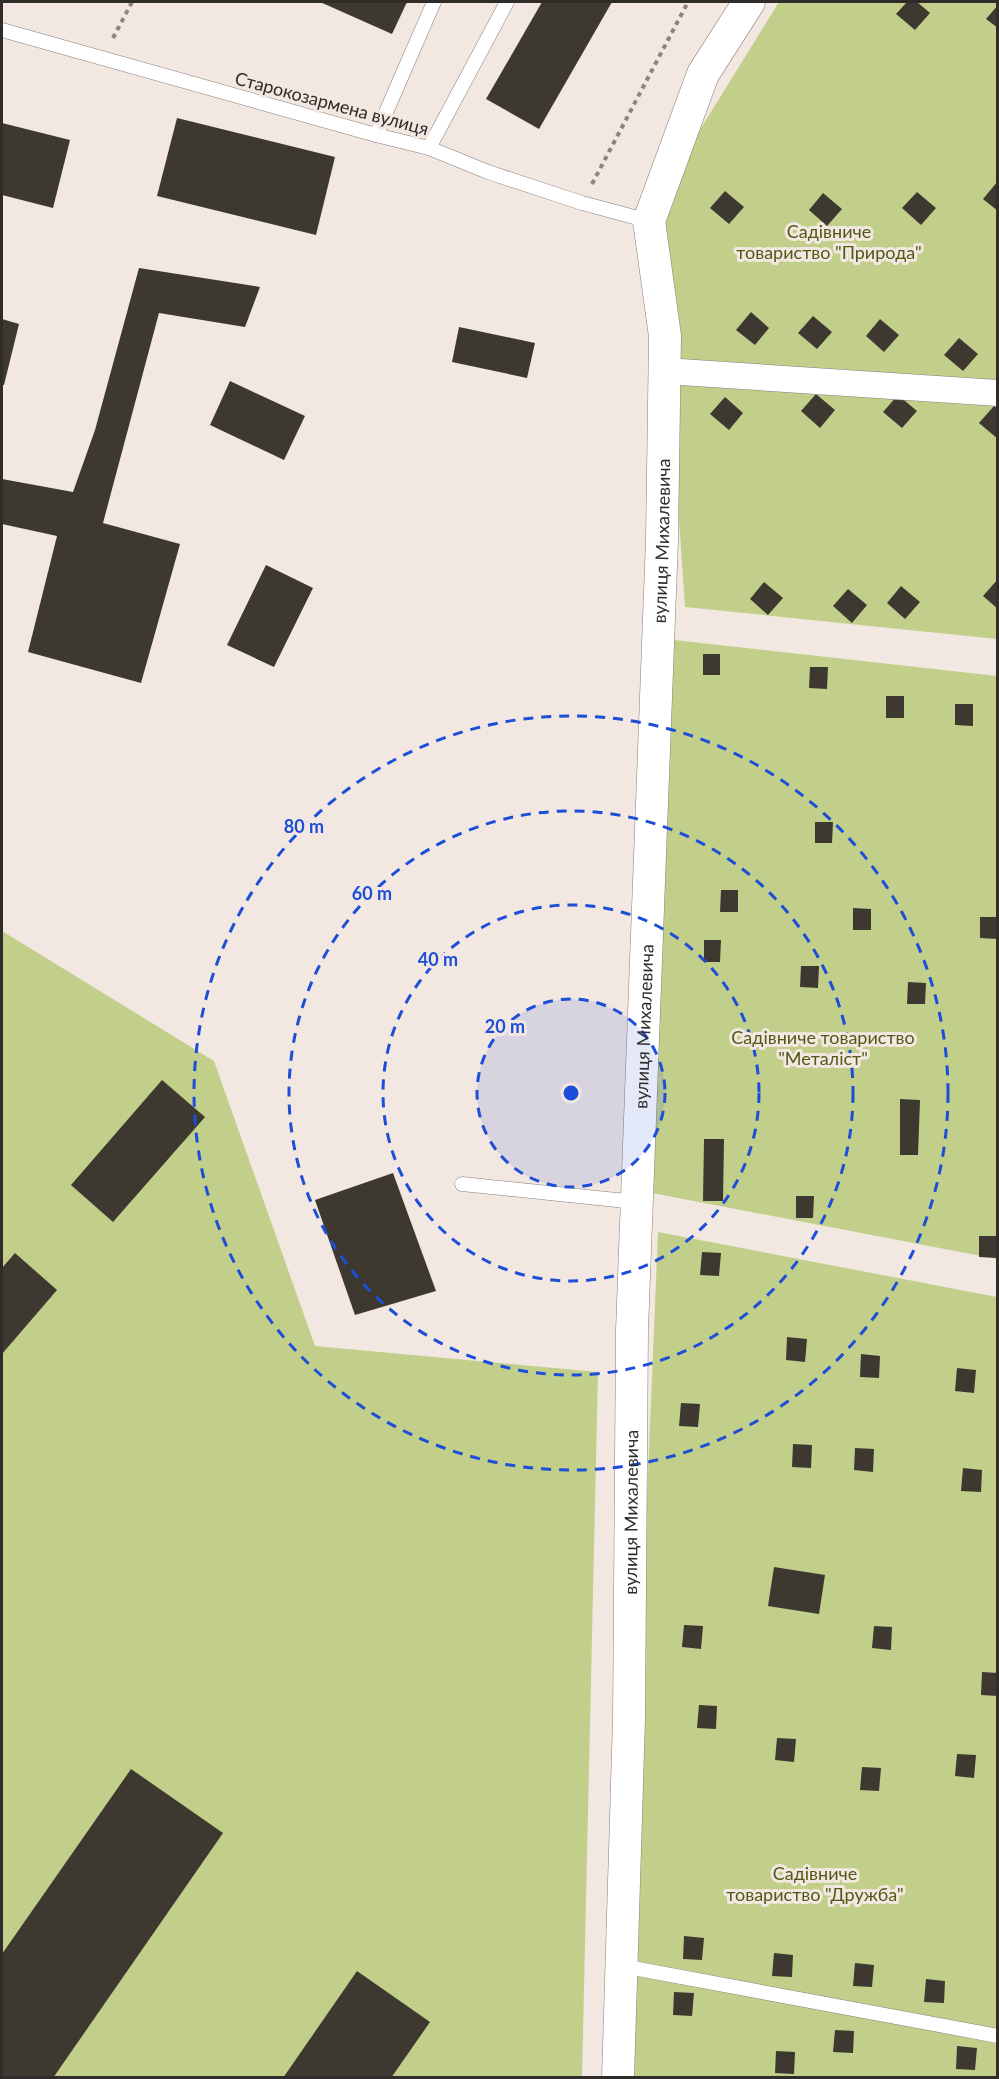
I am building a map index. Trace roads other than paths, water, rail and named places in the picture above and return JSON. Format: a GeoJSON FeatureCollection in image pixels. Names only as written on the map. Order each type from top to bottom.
{"type":"FeatureCollection","features":[{"type":"Feature","properties":{"kind":"street","name":"вулиця Михалевича"},"geometry":{"type":"LineString","coordinates":[[618,2078],[629,1719],[632,1330],[662,539],[666,336],[649,221],[703,74],[749,2]]}},
{"type":"Feature","properties":{"kind":"street"},"geometry":{"type":"LineString","coordinates":[[665,371],[998,393]]}},
{"type":"Feature","properties":{"kind":"lane"},"geometry":{"type":"LineString","coordinates":[[376,135],[434,2]]}},
{"type":"Feature","properties":{"kind":"lane"},"geometry":{"type":"LineString","coordinates":[[429,148],[507,2]]}},
{"type":"Feature","properties":{"kind":"lane","name":"Старокозармена вулиця"},"geometry":{"type":"LineString","coordinates":[[2,30],[429,148],[488,172],[582,203],[649,221]]}},
{"type":"Feature","properties":{"kind":"lane"},"geometry":{"type":"LineString","coordinates":[[462,1184],[636,1202]]}},
{"type":"Feature","properties":{"kind":"lane"},"geometry":{"type":"LineString","coordinates":[[622,1966],[998,2036]]}},
{"type":"Feature","properties":{"kind":"park label","name":"Садівниче товариство \"Природа\""},"geometry":{"type":"Point","coordinates":[829,241]}},
{"type":"Feature","properties":{"kind":"park label","name":"Садівниче товариство \"Металіст\""},"geometry":{"type":"Point","coordinates":[823,1047]}},
{"type":"Feature","properties":{"kind":"park label","name":"Садівниче товариство \"Дружба\""},"geometry":{"type":"Point","coordinates":[815,1883]}}]}
